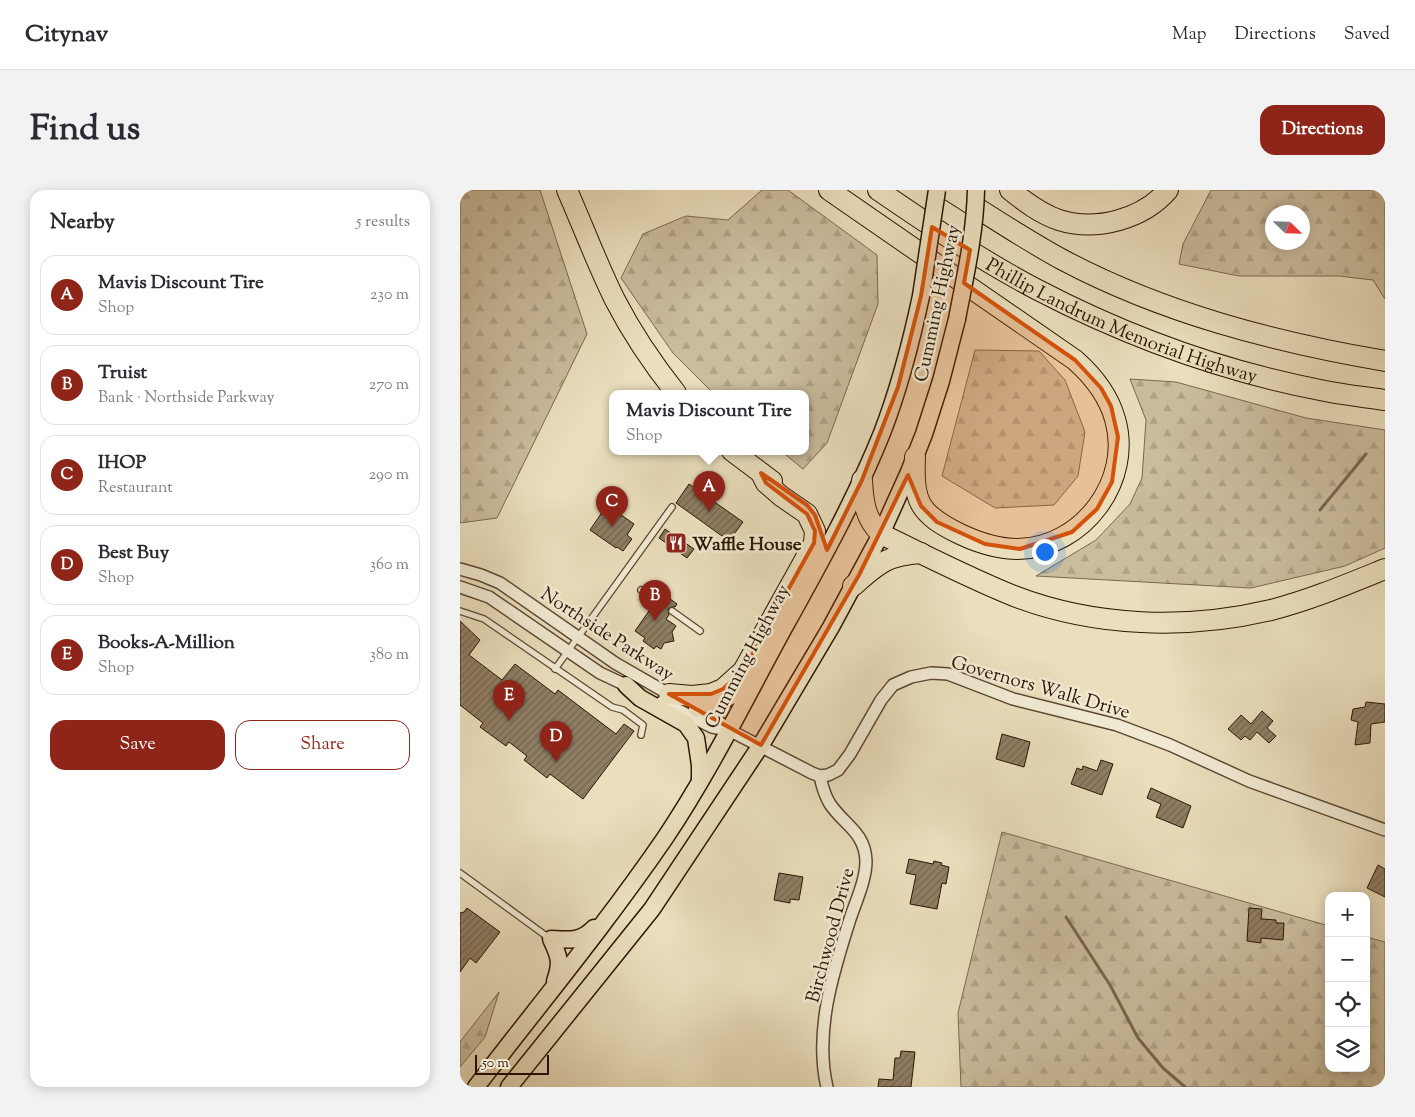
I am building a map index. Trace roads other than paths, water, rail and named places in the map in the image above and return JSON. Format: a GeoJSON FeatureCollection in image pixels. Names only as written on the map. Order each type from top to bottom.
{"type":"FeatureCollection","features":[{"type":"Feature","properties":{"kind":"highway"},"geometry":{"type":"LineString","coordinates":[[567,190],[615,299],[632,331],[674,390]]}},
{"type":"Feature","properties":{"kind":"highway"},"geometry":{"type":"LineString","coordinates":[[829,190],[1074,360],[1088,372],[1101,388],[1116,420],[1118,437],[1116,467],[1106,496],[1085,521],[1072,532],[1040,546],[1020,549],[1002,548],[970,539],[937,522],[928,515],[916,495],[914,482],[915,457]]}},
{"type":"Feature","properties":{"kind":"highway","name":"Phillip Landrum Memorial Highway"},"geometry":{"type":"LineString","coordinates":[[878,190],[941,233],[1002,270],[1067,304],[1133,334],[1212,362],[1273,379],[1325,391],[1385,400]]}},
{"type":"Feature","properties":{"kind":"highway","name":"Phillip Landrum Memorial Highway"},"geometry":{"type":"LineString","coordinates":[[949,190],[1028,240],[1064,260],[1168,305],[1224,325],[1276,340],[1385,361]]}},
{"type":"Feature","properties":{"kind":"highway"},"geometry":{"type":"LineString","coordinates":[[1010,190],[1058,220],[1085,224],[1113,221],[1139,212],[1153,204],[1168,190]]}},
{"type":"Feature","properties":{"kind":"highway"},"geometry":{"type":"LineString","coordinates":[[737,455],[795,495],[815,515],[820,530],[819,563]]}},
{"type":"Feature","properties":{"kind":"highway"},"geometry":{"type":"LineString","coordinates":[[669,694],[692,696],[711,694],[723,689],[743,671],[814,543],[815,531],[807,514],[780,496],[766,483],[761,473]]}},
{"type":"Feature","properties":{"kind":"highway"},"geometry":{"type":"LineString","coordinates":[[862,480],[866,512],[872,524],[881,534],[994,587],[1038,604],[1090,616],[1142,622],[1191,622],[1245,616],[1300,601],[1385,569]]}},
{"type":"Feature","properties":{"kind":"highway"},"geometry":{"type":"LineString","coordinates":[[853,586],[880,562],[898,556],[921,553]]}},
{"type":"Feature","properties":{"kind":"main road","name":"Cumming Highway"},"geometry":{"type":"LineString","coordinates":[[476,1087],[616,906],[665,838],[729,730],[862,480],[882,433],[898,387],[910,343],[921,296],[936,190]]}},
{"type":"Feature","properties":{"kind":"main road","name":"Cumming Highway"},"geometry":{"type":"LineString","coordinates":[[509,1087],[652,909],[761,745],[831,627],[881,534],[924,434],[941,380],[957,319],[969,256],[976,190]]}},
{"type":"Feature","properties":{"kind":"main road"},"geometry":{"type":"LineString","coordinates":[[697,709],[712,706],[731,696],[752,677],[758,675]]}},
{"type":"Feature","properties":{"kind":"main road"},"geometry":{"type":"LineString","coordinates":[[626,685],[640,698],[686,724],[696,738],[700,781]]}},
{"type":"Feature","properties":{"kind":"main road"},"geometry":{"type":"LineString","coordinates":[[554,985],[560,967],[551,939],[578,940],[588,935],[616,906]]}},
{"type":"Feature","properties":{"kind":"street","name":"Northside Parkway"},"geometry":{"type":"LineString","coordinates":[[460,569],[481,574],[500,583],[626,670],[713,716],[729,730]]}},
{"type":"Feature","properties":{"kind":"street","name":"Northside Parkway"},"geometry":{"type":"LineString","coordinates":[[460,587],[489,597],[600,673],[712,727],[729,730]]}},
{"type":"Feature","properties":{"kind":"street","name":"Governors Walk Drive"},"geometry":{"type":"LineString","coordinates":[[820,776],[828,775],[838,770],[850,754],[881,700],[893,685],[911,677],[948,674],[1013,699],[1117,725],[1170,745],[1249,782],[1385,830]]}},
{"type":"Feature","properties":{"kind":"street"},"geometry":{"type":"LineString","coordinates":[[729,730],[820,776]]}},
{"type":"Feature","properties":{"kind":"street","name":"Birchwood Drive"},"geometry":{"type":"LineString","coordinates":[[820,776],[825,795],[831,805],[860,838],[865,851],[866,863],[828,998],[822,1043],[827,1087]]}},
{"type":"Feature","properties":{"kind":"lane"},"geometry":{"type":"LineString","coordinates":[[556,669],[672,507]]}},
{"type":"Feature","properties":{"kind":"lane"},"geometry":{"type":"LineString","coordinates":[[641,590],[660,603]]}},
{"type":"Feature","properties":{"kind":"lane"},"geometry":{"type":"LineString","coordinates":[[460,611],[484,619],[612,707],[623,710],[643,725],[641,735]]}},
{"type":"Feature","properties":{"kind":"lane"},"geometry":{"type":"LineString","coordinates":[[672,611],[700,631]]}},
{"type":"Feature","properties":{"kind":"lane"},"geometry":{"type":"LineString","coordinates":[[460,873],[551,939]]}},
{"type":"Feature","properties":{"kind":"waterway"},"geometry":{"type":"LineString","coordinates":[[1320,510],[1366,454]]}},
{"type":"Feature","properties":{"kind":"waterway"},"geometry":{"type":"LineString","coordinates":[[1066,917],[1110,985],[1138,1038],[1163,1068],[1185,1087]]}},
{"type":"Feature","properties":{"kind":"place","name":"Mavis Discount Tire"},"geometry":{"type":"Point","coordinates":[709,512]}},
{"type":"Feature","properties":{"kind":"place","name":"IHOP"},"geometry":{"type":"Point","coordinates":[612,527]}},
{"type":"Feature","properties":{"kind":"place","name":"Waffle House"},"geometry":{"type":"Point","coordinates":[676,543]}},
{"type":"Feature","properties":{"kind":"place","name":"Truist"},"geometry":{"type":"Point","coordinates":[655,621]}},
{"type":"Feature","properties":{"kind":"place","name":"Books-A-Million"},"geometry":{"type":"Point","coordinates":[509,721]}},
{"type":"Feature","properties":{"kind":"place","name":"Best Buy"},"geometry":{"type":"Point","coordinates":[556,762]}}]}
